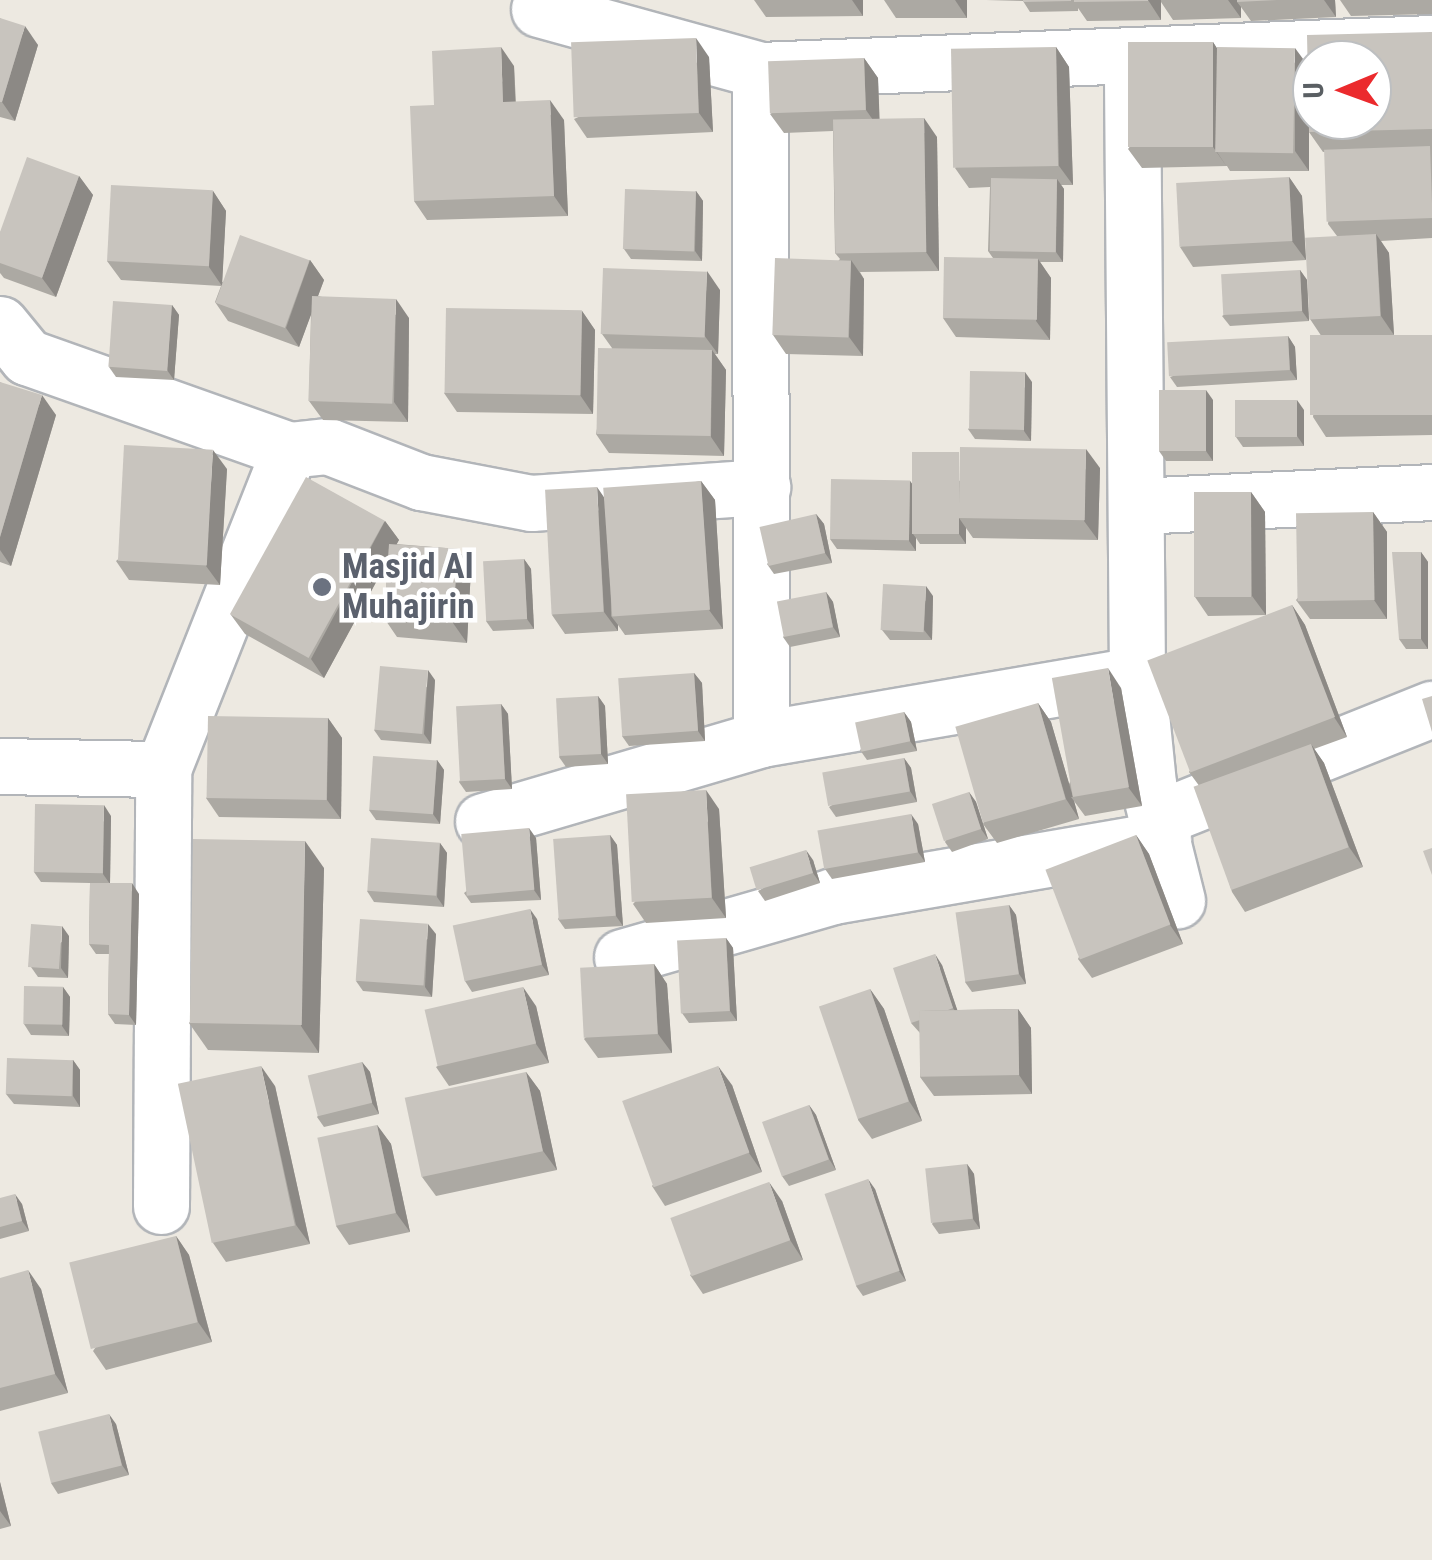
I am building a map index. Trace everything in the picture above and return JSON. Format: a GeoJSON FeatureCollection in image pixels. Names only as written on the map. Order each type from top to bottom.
{"type":"FeatureCollection","features":[{"type":"Feature","properties":{"kind":"street"},"geometry":{"type":"LineString","coordinates":[[538,8],[760,70],[1432,44]]}},
{"type":"Feature","properties":{"kind":"street"},"geometry":{"type":"LineString","coordinates":[[1132,56],[1138,675],[1148,784],[1177,900]]}},
{"type":"Feature","properties":{"kind":"street"},"geometry":{"type":"LineString","coordinates":[[760,70],[761,739]]}},
{"type":"Feature","properties":{"kind":"street"},"geometry":{"type":"LineString","coordinates":[[0,324],[27,356],[289,450],[328,446],[421,482],[531,504],[762,487]]}},
{"type":"Feature","properties":{"kind":"street"},"geometry":{"type":"LineString","coordinates":[[161,1206],[163,770],[289,450]]}},
{"type":"Feature","properties":{"kind":"street"},"geometry":{"type":"LineString","coordinates":[[1136,506],[1432,492]]}},
{"type":"Feature","properties":{"kind":"street"},"geometry":{"type":"LineString","coordinates":[[483,821],[761,739],[1138,675]]}},
{"type":"Feature","properties":{"kind":"street"},"geometry":{"type":"LineString","coordinates":[[622,957],[833,896],[1161,829],[1432,708]]}},
{"type":"Feature","properties":{"kind":"street"},"geometry":{"type":"LineString","coordinates":[[0,766],[163,770]]}},
{"type":"Feature","properties":{"kind":"building"},"geometry":{"type":"Polygon","coordinates":[[[1071,0],[1071,1],[1023,2],[1071,0]]]}},
{"type":"Feature","properties":{"kind":"building"},"geometry":{"type":"Polygon","coordinates":[[[1148,0],[1148,1],[1074,2],[1148,0]]]}},
{"type":"Feature","properties":{"kind":"building"},"geometry":{"type":"Polygon","coordinates":[[[0,18],[25,26],[2,102],[0,102],[0,18]]]}},
{"type":"Feature","properties":{"kind":"building"},"geometry":{"type":"Polygon","coordinates":[[[1432,32],[1432,129],[1392,130],[1392,40],[1307,40],[1307,35],[1432,32]]]}},
{"type":"Feature","properties":{"kind":"building"},"geometry":{"type":"Polygon","coordinates":[[[696,38],[699,113],[574,117],[571,42],[696,38]]]}},
{"type":"Feature","properties":{"kind":"building"},"geometry":{"type":"Polygon","coordinates":[[[1128,42],[1213,42],[1213,147],[1128,147],[1128,42]]]}},
{"type":"Feature","properties":{"kind":"building"},"geometry":{"type":"Polygon","coordinates":[[[501,47],[503,102],[550,100],[554,196],[414,201],[410,106],[434,105],[432,51],[501,47]]]}},
{"type":"Feature","properties":{"kind":"building"},"geometry":{"type":"Polygon","coordinates":[[[1056,47],[1058,166],[953,168],[951,49],[1056,47]]]}},
{"type":"Feature","properties":{"kind":"building"},"geometry":{"type":"Polygon","coordinates":[[[1217,47],[1292,48],[1293,153],[1215,152],[1217,47]]]}},
{"type":"Feature","properties":{"kind":"building"},"geometry":{"type":"Polygon","coordinates":[[[864,58],[866,110],[770,113],[768,61],[864,58]]]}},
{"type":"Feature","properties":{"kind":"building"},"geometry":{"type":"Polygon","coordinates":[[[924,118],[926,252],[835,254],[833,120],[924,118]]]}},
{"type":"Feature","properties":{"kind":"building"},"geometry":{"type":"Polygon","coordinates":[[[1430,146],[1432,218],[1327,222],[1324,150],[1430,146]]]}},
{"type":"Feature","properties":{"kind":"building"},"geometry":{"type":"Polygon","coordinates":[[[27,157],[79,176],[42,278],[0,263],[0,232],[27,157]]]}},
{"type":"Feature","properties":{"kind":"building"},"geometry":{"type":"Polygon","coordinates":[[[1289,177],[1292,241],[1180,247],[1176,183],[1289,177]]]}},
{"type":"Feature","properties":{"kind":"building"},"geometry":{"type":"Polygon","coordinates":[[[991,178],[1057,179],[1056,252],[990,251],[991,178]]]}},
{"type":"Feature","properties":{"kind":"building"},"geometry":{"type":"Polygon","coordinates":[[[111,185],[213,190],[209,266],[107,261],[111,185]]]}},
{"type":"Feature","properties":{"kind":"building"},"geometry":{"type":"Polygon","coordinates":[[[625,189],[696,191],[694,251],[623,249],[625,189]]]}},
{"type":"Feature","properties":{"kind":"building"},"geometry":{"type":"Polygon","coordinates":[[[1376,234],[1380,316],[1309,320],[1305,238],[1376,234]]]}},
{"type":"Feature","properties":{"kind":"building"},"geometry":{"type":"Polygon","coordinates":[[[240,235],[310,260],[285,328],[215,303],[240,235]]]}},
{"type":"Feature","properties":{"kind":"building"},"geometry":{"type":"Polygon","coordinates":[[[944,257],[1038,259],[1037,320],[943,318],[944,257]]]}},
{"type":"Feature","properties":{"kind":"building"},"geometry":{"type":"Polygon","coordinates":[[[775,258],[851,261],[848,338],[772,335],[775,258]]]}},
{"type":"Feature","properties":{"kind":"building"},"geometry":{"type":"Polygon","coordinates":[[[603,268],[707,272],[705,338],[601,334],[603,268]]]}},
{"type":"Feature","properties":{"kind":"building"},"geometry":{"type":"Polygon","coordinates":[[[1300,270],[1302,311],[1223,315],[1221,274],[1300,270]]]}},
{"type":"Feature","properties":{"kind":"building"},"geometry":{"type":"Polygon","coordinates":[[[312,296],[396,299],[392,404],[308,401],[312,296]]]}},
{"type":"Feature","properties":{"kind":"building"},"geometry":{"type":"Polygon","coordinates":[[[113,301],[172,305],[167,371],[108,367],[113,301]]]}},
{"type":"Feature","properties":{"kind":"building"},"geometry":{"type":"Polygon","coordinates":[[[446,308],[582,310],[580,395],[445,393],[446,308]]]}},
{"type":"Feature","properties":{"kind":"building"},"geometry":{"type":"Polygon","coordinates":[[[1310,335],[1432,335],[1432,415],[1310,415],[1310,335]]]}},
{"type":"Feature","properties":{"kind":"building"},"geometry":{"type":"Polygon","coordinates":[[[1288,336],[1290,370],[1169,376],[1167,342],[1288,336]]]}},
{"type":"Feature","properties":{"kind":"building"},"geometry":{"type":"Polygon","coordinates":[[[598,348],[712,350],[710,436],[596,434],[598,348]]]}},
{"type":"Feature","properties":{"kind":"building"},"geometry":{"type":"Polygon","coordinates":[[[970,371],[1025,372],[1024,430],[969,429],[970,371]]]}},
{"type":"Feature","properties":{"kind":"building"},"geometry":{"type":"Polygon","coordinates":[[[0,382],[42,395],[0,537],[0,382]]]}},
{"type":"Feature","properties":{"kind":"building"},"geometry":{"type":"Polygon","coordinates":[[[1159,390],[1206,390],[1206,451],[1159,451],[1159,390]]]}},
{"type":"Feature","properties":{"kind":"building"},"geometry":{"type":"Polygon","coordinates":[[[1235,400],[1297,400],[1297,437],[1235,437],[1235,400]]]}},
{"type":"Feature","properties":{"kind":"building"},"geometry":{"type":"Polygon","coordinates":[[[124,445],[213,450],[207,565],[118,561],[124,445]]]}},
{"type":"Feature","properties":{"kind":"building"},"geometry":{"type":"Polygon","coordinates":[[[960,447],[1086,449],[1085,520],[959,518],[960,447]]]}},
{"type":"Feature","properties":{"kind":"building"},"geometry":{"type":"Polygon","coordinates":[[[912,452],[959,452],[959,534],[912,534],[912,452]]]}},
{"type":"Feature","properties":{"kind":"building","name":"Masjid Al Muhajirin"},"geometry":{"type":"Polygon","coordinates":[[[306,477],[385,521],[309,658],[230,614],[306,477]]]}},
{"type":"Feature","properties":{"kind":"building"},"geometry":{"type":"Polygon","coordinates":[[[831,479],[910,480],[909,540],[830,539],[831,479]]]}},
{"type":"Feature","properties":{"kind":"building"},"geometry":{"type":"Polygon","coordinates":[[[701,481],[710,610],[612,617],[603,488],[701,481]]]}},
{"type":"Feature","properties":{"kind":"building"},"geometry":{"type":"Polygon","coordinates":[[[597,487],[604,612],[552,615],[545,490],[597,487]]]}},
{"type":"Feature","properties":{"kind":"building"},"geometry":{"type":"Polygon","coordinates":[[[1194,492],[1251,492],[1251,597],[1194,597],[1194,492]]]}},
{"type":"Feature","properties":{"kind":"building"},"geometry":{"type":"Polygon","coordinates":[[[1373,512],[1375,600],[1298,601],[1296,513],[1373,512]]]}},
{"type":"Feature","properties":{"kind":"building"},"geometry":{"type":"Polygon","coordinates":[[[816,514],[825,553],[768,566],[759,527],[816,514]]]}},
{"type":"Feature","properties":{"kind":"building"},"geometry":{"type":"Polygon","coordinates":[[[389,544],[458,549],[453,623],[384,618],[389,544]]]}},
{"type":"Feature","properties":{"kind":"building"},"geometry":{"type":"Polygon","coordinates":[[[1392,552],[1421,552],[1421,639],[1399,639],[1392,552]]]}},
{"type":"Feature","properties":{"kind":"building"},"geometry":{"type":"Polygon","coordinates":[[[524,559],[527,619],[486,621],[483,561],[524,559]]]}},
{"type":"Feature","properties":{"kind":"building"},"geometry":{"type":"Polygon","coordinates":[[[883,584],[926,586],[924,632],[881,630],[883,584]]]}},
{"type":"Feature","properties":{"kind":"building"},"geometry":{"type":"Polygon","coordinates":[[[826,592],[833,627],[784,637],[777,602],[826,592]]]}},
{"type":"Feature","properties":{"kind":"building"},"geometry":{"type":"Polygon","coordinates":[[[1292,605],[1335,717],[1190,773],[1147,661],[1292,605]]]}},
{"type":"Feature","properties":{"kind":"building"},"geometry":{"type":"Polygon","coordinates":[[[380,666],[428,670],[422,734],[374,730],[380,666]]]}},
{"type":"Feature","properties":{"kind":"building"},"geometry":{"type":"Polygon","coordinates":[[[1108,668],[1129,787],[1073,797],[1052,678],[1108,668]]]}},
{"type":"Feature","properties":{"kind":"building"},"geometry":{"type":"Polygon","coordinates":[[[694,673],[698,731],[622,736],[618,678],[694,673]]]}},
{"type":"Feature","properties":{"kind":"building"},"geometry":{"type":"Polygon","coordinates":[[[598,696],[601,754],[559,756],[556,698],[598,696]]]}},
{"type":"Feature","properties":{"kind":"building"},"geometry":{"type":"Polygon","coordinates":[[[1432,696],[1432,732],[1422,699],[1432,696]]]}},
{"type":"Feature","properties":{"kind":"building"},"geometry":{"type":"Polygon","coordinates":[[[1038,703],[1066,799],[983,823],[955,727],[1038,703]]]}},
{"type":"Feature","properties":{"kind":"building"},"geometry":{"type":"Polygon","coordinates":[[[501,704],[505,779],[460,781],[456,706],[501,704]]]}},
{"type":"Feature","properties":{"kind":"building"},"geometry":{"type":"Polygon","coordinates":[[[904,712],[910,741],[861,752],[855,722],[904,712]]]}},
{"type":"Feature","properties":{"kind":"building"},"geometry":{"type":"Polygon","coordinates":[[[208,716],[328,718],[327,800],[207,798],[208,716]]]}},
{"type":"Feature","properties":{"kind":"building"},"geometry":{"type":"Polygon","coordinates":[[[1311,744],[1349,847],[1231,890],[1194,787],[1311,744]]]}},
{"type":"Feature","properties":{"kind":"building"},"geometry":{"type":"Polygon","coordinates":[[[373,756],[437,760],[433,814],[369,810],[373,756]]]}},
{"type":"Feature","properties":{"kind":"building"},"geometry":{"type":"Polygon","coordinates":[[[904,758],[910,791],[828,806],[822,772],[904,758]]]}},
{"type":"Feature","properties":{"kind":"building"},"geometry":{"type":"Polygon","coordinates":[[[706,790],[712,898],[632,902],[626,794],[706,790]]]}},
{"type":"Feature","properties":{"kind":"building"},"geometry":{"type":"Polygon","coordinates":[[[969,792],[981,829],[944,841],[932,804],[969,792]]]}},
{"type":"Feature","properties":{"kind":"building"},"geometry":{"type":"Polygon","coordinates":[[[35,804],[104,805],[103,873],[34,872],[35,804]]]}},
{"type":"Feature","properties":{"kind":"building"},"geometry":{"type":"Polygon","coordinates":[[[911,814],[918,852],[824,869],[817,830],[911,814]]]}},
{"type":"Feature","properties":{"kind":"building"},"geometry":{"type":"Polygon","coordinates":[[[529,828],[534,890],[467,896],[461,834],[529,828]]]}},
{"type":"Feature","properties":{"kind":"building"},"geometry":{"type":"Polygon","coordinates":[[[610,835],[616,916],[559,920],[553,839],[610,835]]]}},
{"type":"Feature","properties":{"kind":"building"},"geometry":{"type":"Polygon","coordinates":[[[1136,835],[1170,925],[1080,959],[1045,870],[1136,835]]]}},
{"type":"Feature","properties":{"kind":"building"},"geometry":{"type":"Polygon","coordinates":[[[371,838],[440,843],[436,896],[367,891],[371,838]]]}},
{"type":"Feature","properties":{"kind":"building"},"geometry":{"type":"Polygon","coordinates":[[[193,839],[305,841],[302,1025],[190,1023],[193,839]]]}},
{"type":"Feature","properties":{"kind":"building"},"geometry":{"type":"Polygon","coordinates":[[[1432,848],[1432,875],[1423,851],[1432,848]]]}},
{"type":"Feature","properties":{"kind":"building"},"geometry":{"type":"Polygon","coordinates":[[[806,850],[813,873],[757,890],[750,867],[806,850]]]}},
{"type":"Feature","properties":{"kind":"building"},"geometry":{"type":"Polygon","coordinates":[[[90,883],[132,883],[129,1015],[108,1014],[109,945],[89,944],[90,883]]]}},
{"type":"Feature","properties":{"kind":"building"},"geometry":{"type":"Polygon","coordinates":[[[1009,905],[1019,974],[965,982],[956,913],[1009,905]]]}},
{"type":"Feature","properties":{"kind":"building"},"geometry":{"type":"Polygon","coordinates":[[[530,909],[542,965],[465,981],[453,925],[530,909]]]}},
{"type":"Feature","properties":{"kind":"building"},"geometry":{"type":"Polygon","coordinates":[[[360,919],[428,924],[424,986],[356,981],[360,919]]]}},
{"type":"Feature","properties":{"kind":"building"},"geometry":{"type":"Polygon","coordinates":[[[31,924],[62,926],[59,969],[28,967],[31,924]]]}},
{"type":"Feature","properties":{"kind":"building"},"geometry":{"type":"Polygon","coordinates":[[[726,938],[730,1011],[681,1013],[677,941],[726,938]]]}},
{"type":"Feature","properties":{"kind":"building"},"geometry":{"type":"Polygon","coordinates":[[[935,954],[953,1008],[919,1011],[920,1020],[911,1023],[893,968],[935,954]]]}},
{"type":"Feature","properties":{"kind":"building"},"geometry":{"type":"Polygon","coordinates":[[[654,964],[658,1034],[584,1038],[580,968],[654,964]]]}},
{"type":"Feature","properties":{"kind":"building"},"geometry":{"type":"Polygon","coordinates":[[[24,986],[63,987],[62,1025],[23,1024],[24,986]]]}},
{"type":"Feature","properties":{"kind":"building"},"geometry":{"type":"Polygon","coordinates":[[[523,987],[536,1044],[438,1066],[425,1010],[523,987]]]}},
{"type":"Feature","properties":{"kind":"building"},"geometry":{"type":"Polygon","coordinates":[[[870,989],[909,1102],[858,1119],[819,1007],[870,989]]]}},
{"type":"Feature","properties":{"kind":"building"},"geometry":{"type":"Polygon","coordinates":[[[1018,1009],[1019,1075],[920,1077],[919,1011],[1018,1009]]]}},
{"type":"Feature","properties":{"kind":"building"},"geometry":{"type":"Polygon","coordinates":[[[7,1058],[73,1060],[72,1096],[6,1094],[7,1058]]]}},
{"type":"Feature","properties":{"kind":"building"},"geometry":{"type":"Polygon","coordinates":[[[362,1062],[372,1103],[318,1116],[308,1076],[362,1062]]]}},
{"type":"Feature","properties":{"kind":"building"},"geometry":{"type":"Polygon","coordinates":[[[261,1066],[295,1225],[212,1243],[178,1084],[261,1066]]]}},
{"type":"Feature","properties":{"kind":"building"},"geometry":{"type":"Polygon","coordinates":[[[718,1066],[749,1152],[654,1187],[622,1101],[718,1066]]]}},
{"type":"Feature","properties":{"kind":"building"},"geometry":{"type":"Polygon","coordinates":[[[526,1072],[543,1151],[422,1177],[405,1098],[526,1072]]]}},
{"type":"Feature","properties":{"kind":"building"},"geometry":{"type":"Polygon","coordinates":[[[809,1105],[829,1160],[782,1177],[762,1122],[809,1105]]]}},
{"type":"Feature","properties":{"kind":"building"},"geometry":{"type":"Polygon","coordinates":[[[377,1125],[396,1213],[336,1226],[317,1138],[377,1125]]]}},
{"type":"Feature","properties":{"kind":"building"},"geometry":{"type":"Polygon","coordinates":[[[967,1164],[973,1219],[931,1223],[925,1168],[967,1164]]]}},
{"type":"Feature","properties":{"kind":"building"},"geometry":{"type":"Polygon","coordinates":[[[868,1179],[900,1271],[856,1286],[825,1194],[868,1179]]]}},
{"type":"Feature","properties":{"kind":"building"},"geometry":{"type":"Polygon","coordinates":[[[769,1182],[790,1240],[692,1276],[670,1218],[769,1182]]]}},
{"type":"Feature","properties":{"kind":"building"},"geometry":{"type":"Polygon","coordinates":[[[15,1194],[22,1221],[0,1227],[0,1198],[15,1194]]]}},
{"type":"Feature","properties":{"kind":"building"},"geometry":{"type":"Polygon","coordinates":[[[176,1236],[198,1322],[91,1349],[69,1263],[176,1236]]]}},
{"type":"Feature","properties":{"kind":"building"},"geometry":{"type":"Polygon","coordinates":[[[28,1270],[55,1374],[0,1388],[0,1278],[28,1270]]]}},
{"type":"Feature","properties":{"kind":"building"},"geometry":{"type":"Polygon","coordinates":[[[109,1414],[122,1465],[51,1483],[38,1432],[109,1414]]]}},
{"type":"Feature","properties":{"kind":"place","name":"Masjid Al Muhajirin"},"geometry":{"type":"Point","coordinates":[322,587]}}]}
